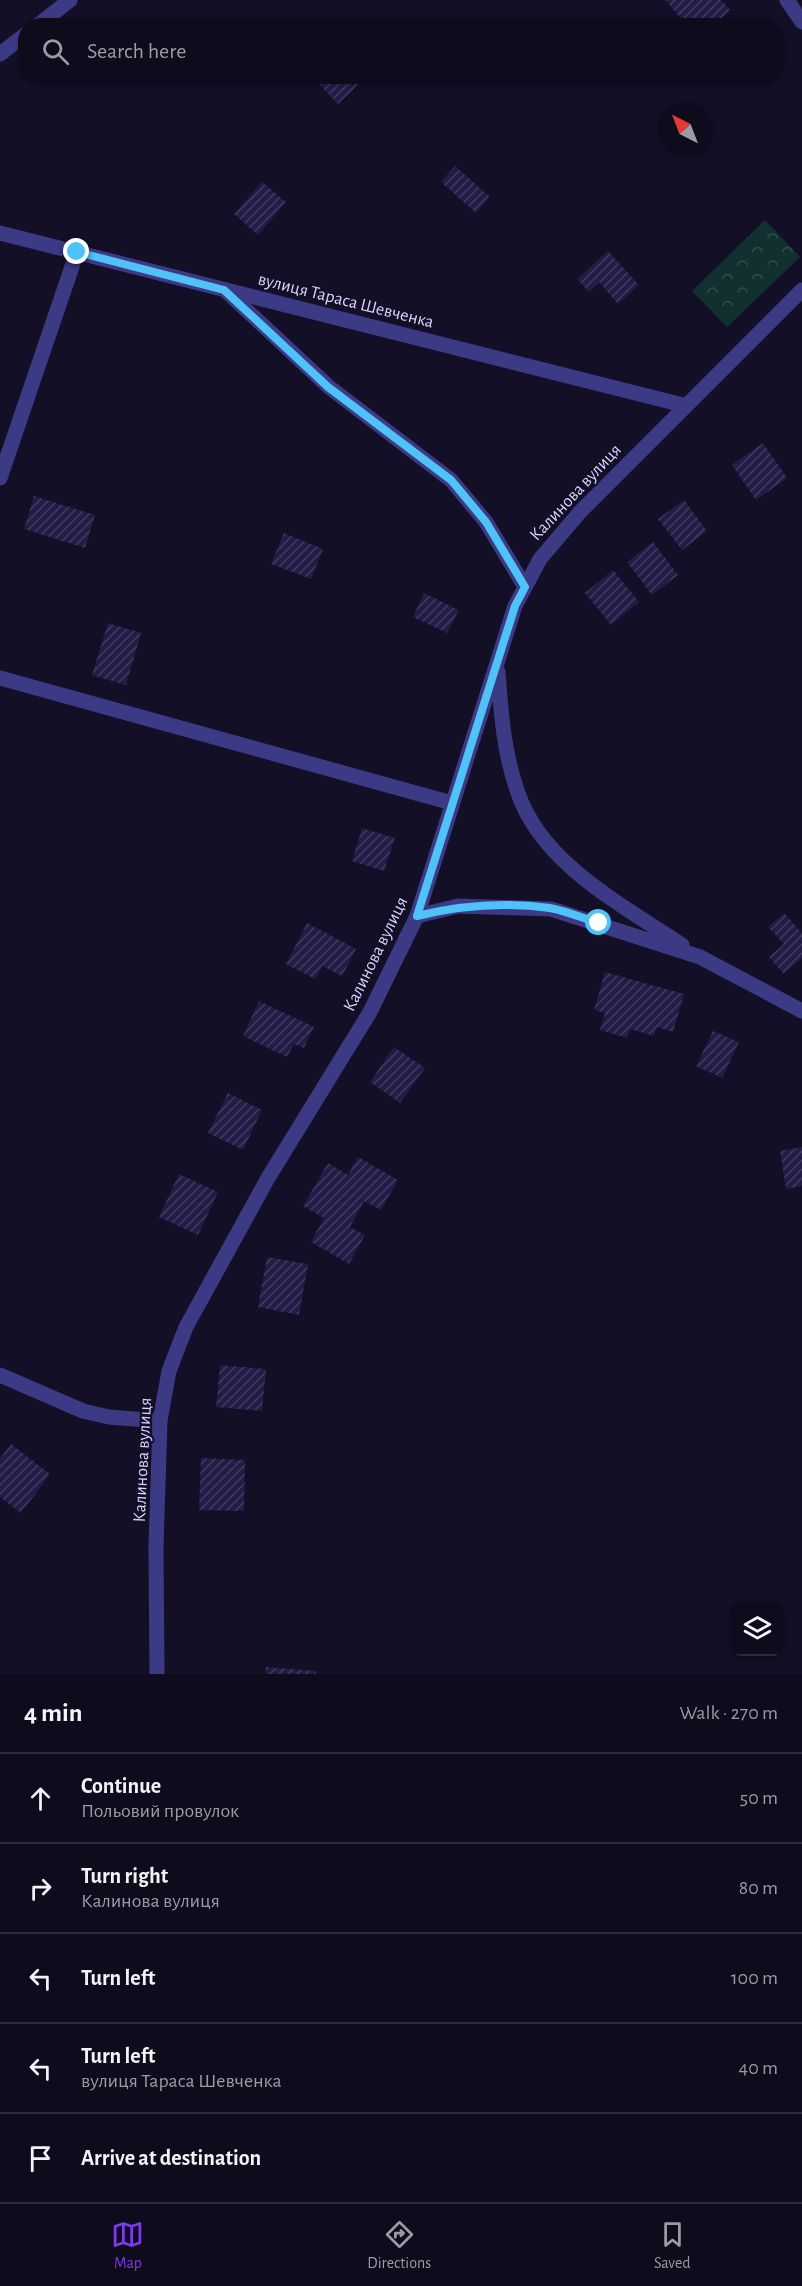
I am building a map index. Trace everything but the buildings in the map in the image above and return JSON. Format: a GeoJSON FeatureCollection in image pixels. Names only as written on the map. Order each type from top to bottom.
{"type":"FeatureCollection","features":[{"type":"Feature","properties":{"kind":"street"},"geometry":{"type":"LineString","coordinates":[[47,18],[70,0]]}},
{"type":"Feature","properties":{"kind":"street"},"geometry":{"type":"LineString","coordinates":[[787,0],[802,22]]}},
{"type":"Feature","properties":{"kind":"street"},"geometry":{"type":"LineString","coordinates":[[0,54],[18,40]]}},
{"type":"Feature","properties":{"kind":"street","name":"вулиця Тараса Шевченка"},"geometry":{"type":"LineString","coordinates":[[0,233],[683,405]]}},
{"type":"Feature","properties":{"kind":"street"},"geometry":{"type":"LineString","coordinates":[[0,478],[77,252]]}},
{"type":"Feature","properties":{"kind":"street"},"geometry":{"type":"LineString","coordinates":[[224,290],[328,387],[451,480],[486,522],[525,587]]}},
{"type":"Feature","properties":{"kind":"street","name":"Калинова вулиця"},"geometry":{"type":"LineString","coordinates":[[157,1674],[156,1547],[160,1421],[169,1371],[186,1327],[268,1178],[370,1012],[417,916],[515,606],[540,559],[580,512],[683,405],[802,290]]}},
{"type":"Feature","properties":{"kind":"street"},"geometry":{"type":"LineString","coordinates":[[497,662],[502,734],[518,795],[541,836],[568,864],[604,892],[700,957],[802,1011]]}},
{"type":"Feature","properties":{"kind":"street"},"geometry":{"type":"LineString","coordinates":[[0,678],[452,804]]}},
{"type":"Feature","properties":{"kind":"street"},"geometry":{"type":"LineString","coordinates":[[417,916],[458,906],[551,909],[700,957]]}},
{"type":"Feature","properties":{"kind":"street"},"geometry":{"type":"LineString","coordinates":[[0,1375],[83,1411],[109,1417],[160,1421]]}},
{"type":"Feature","properties":{"kind":"green space"},"geometry":{"type":"Polygon","coordinates":[[[765,220],[800,257],[727,327],[692,291],[765,220]]]}},
{"type":"Feature","properties":{"kind":"route"},"geometry":{"type":"LineString","coordinates":[[77,252],[224,290],[328,387],[398,437],[451,480],[486,522],[508,554],[525,587],[515,606],[417,916],[458,906],[503,906],[551,909],[599,923]]}}]}
